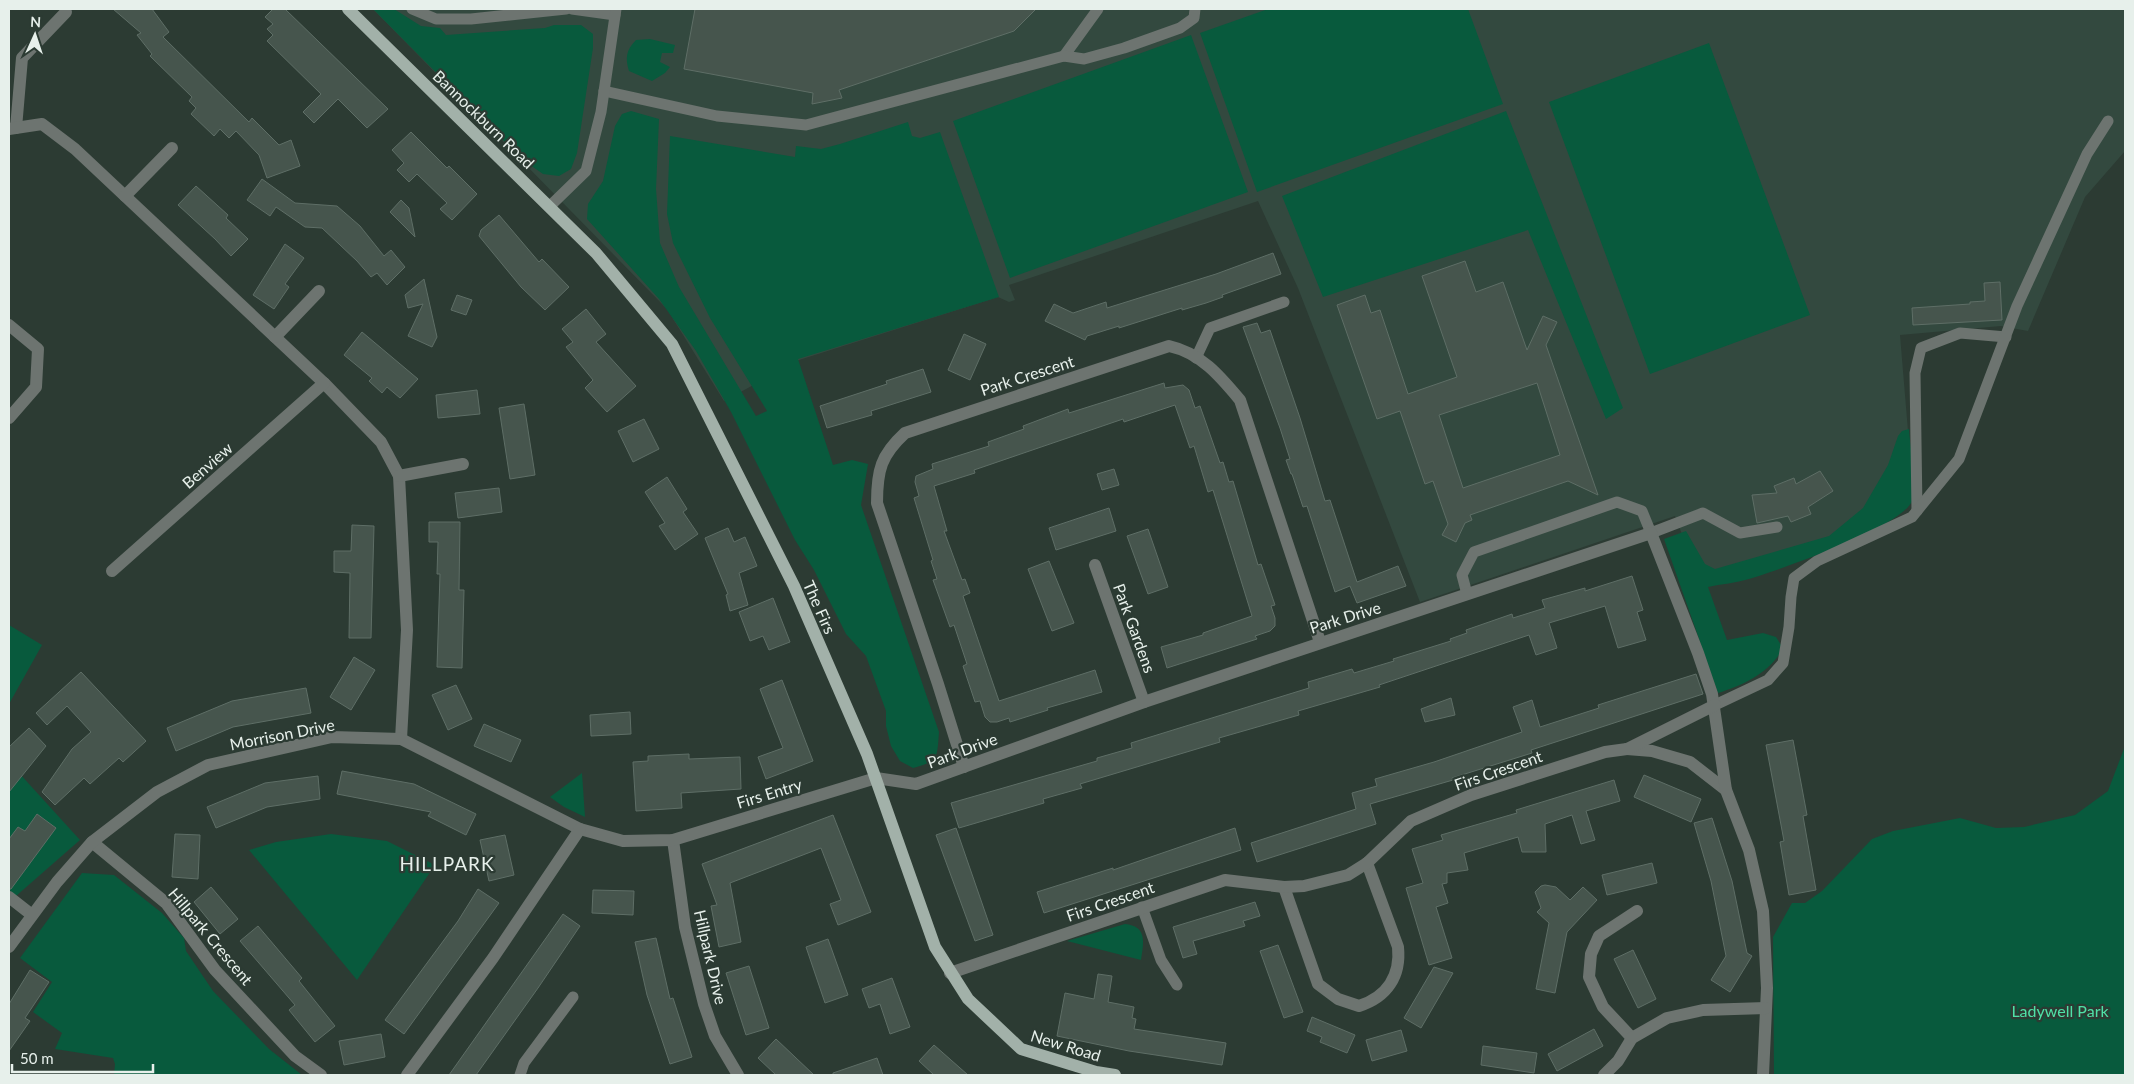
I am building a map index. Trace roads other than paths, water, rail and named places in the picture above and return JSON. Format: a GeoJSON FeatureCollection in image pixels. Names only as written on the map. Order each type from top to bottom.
{"type":"FeatureCollection","features":[{"type":"Feature","properties":{"kind":"main road","name":"Bannockburn Road"},"geometry":{"type":"LineString","coordinates":[[348,9],[596,253]]}},
{"type":"Feature","properties":{"kind":"main road","name":"The Firs"},"geometry":{"type":"LineString","coordinates":[[596,253],[672,344],[794,586],[876,778],[935,948],[950,974],[968,999]]}},
{"type":"Feature","properties":{"kind":"main road","name":"New Road"},"geometry":{"type":"LineString","coordinates":[[968,999],[1021,1050],[1096,1072],[1115,1075]]}},
{"type":"Feature","properties":{"kind":"street"},"geometry":{"type":"LineString","coordinates":[[66,12],[22,58],[12,128],[42,124],[75,149],[324,383],[381,442],[399,476],[407,630],[401,739]]}},
{"type":"Feature","properties":{"kind":"street"},"geometry":{"type":"LineString","coordinates":[[125,196],[172,148]]}},
{"type":"Feature","properties":{"kind":"street"},"geometry":{"type":"LineString","coordinates":[[275,337],[319,291]]}},
{"type":"Feature","properties":{"kind":"street"},"geometry":{"type":"LineString","coordinates":[[9,325],[38,349],[36,387],[9,418]]}},
{"type":"Feature","properties":{"kind":"street","name":"Park Crescent"},"geometry":{"type":"LineString","coordinates":[[964,767],[938,684],[876,504],[877,488],[883,461],[890,446],[905,433],[1169,346],[1178,348],[1213,368],[1240,400],[1320,642]]}},
{"type":"Feature","properties":{"kind":"street","name":"Benview"},"geometry":{"type":"LineString","coordinates":[[112,571],[324,383]]}},
{"type":"Feature","properties":{"kind":"street"},"geometry":{"type":"LineString","coordinates":[[399,476],[462,464]]}},
{"type":"Feature","properties":{"kind":"street"},"geometry":{"type":"LineString","coordinates":[[1651,533],[1698,653],[1715,705],[1726,790],[1749,850],[1763,911],[1766,1008],[1763,1075]]}},
{"type":"Feature","properties":{"kind":"street","name":"Park Drive"},"geometry":{"type":"LineString","coordinates":[[876,778],[916,784],[1144,702],[1651,533]]}},
{"type":"Feature","properties":{"kind":"street","name":"Park Gardens"},"geometry":{"type":"LineString","coordinates":[[1095,565],[1144,702]]}},
{"type":"Feature","properties":{"kind":"street","name":"Firs Crescent"},"geometry":{"type":"LineString","coordinates":[[1627,749],[1715,705]]}},
{"type":"Feature","properties":{"kind":"street","name":"Morrison Drive"},"geometry":{"type":"LineString","coordinates":[[9,947],[57,882],[92,842],[157,792],[208,765],[332,737],[401,739],[580,829],[623,841],[672,840]]}},
{"type":"Feature","properties":{"kind":"street","name":"Firs Crescent"},"geometry":{"type":"LineString","coordinates":[[950,974],[1225,880],[1284,887],[1322,882],[1348,875],[1367,863],[1411,821],[1419,817],[1471,794],[1605,752],[1627,749],[1652,751],[1690,762],[1726,790]]}},
{"type":"Feature","properties":{"kind":"street","name":"Firs Entry"},"geometry":{"type":"LineString","coordinates":[[672,840],[876,778]]}},
{"type":"Feature","properties":{"kind":"street"},"geometry":{"type":"LineString","coordinates":[[407,1075],[493,958],[580,829]]}},
{"type":"Feature","properties":{"kind":"street","name":"Hillpark Drive"},"geometry":{"type":"LineString","coordinates":[[672,840],[686,926],[704,1004],[715,1036],[738,1075]]}},
{"type":"Feature","properties":{"kind":"street","name":"Hillpark Crescent"},"geometry":{"type":"LineString","coordinates":[[92,842],[166,903],[215,970],[295,1056],[321,1075]]}},
{"type":"Feature","properties":{"kind":"street"},"geometry":{"type":"LineString","coordinates":[[1284,887],[1318,984],[1338,999],[1359,1006],[1381,996],[1397,974],[1399,960],[1398,947],[1367,863]]}},
{"type":"Feature","properties":{"kind":"street"},"geometry":{"type":"LineString","coordinates":[[9,897],[32,915]]}},
{"type":"Feature","properties":{"kind":"street"},"geometry":{"type":"LineString","coordinates":[[1632,1038],[1603,1007],[1588,977],[1591,954],[1599,936],[1637,911]]}},
{"type":"Feature","properties":{"kind":"street"},"geometry":{"type":"LineString","coordinates":[[1604,1075],[1618,1061],[1632,1038],[1666,1018],[1703,1010],[1766,1008]]}},
{"type":"Feature","properties":{"kind":"lane"},"geometry":{"type":"LineString","coordinates":[[412,9],[436,19],[471,19],[566,9]]}},
{"type":"Feature","properties":{"kind":"lane"},"geometry":{"type":"LineString","coordinates":[[550,206],[586,171],[601,112],[615,12],[572,9]]}},
{"type":"Feature","properties":{"kind":"lane"},"geometry":{"type":"LineString","coordinates":[[1064,56],[1098,9]]}},
{"type":"Feature","properties":{"kind":"lane"},"geometry":{"type":"LineString","coordinates":[[604,90],[717,116],[806,125],[1064,56],[1084,59],[1124,48],[1180,28],[1194,18],[1195,9]]}},
{"type":"Feature","properties":{"kind":"lane"},"geometry":{"type":"LineString","coordinates":[[1715,705],[1768,680],[1783,663],[1789,627],[1790,597],[1794,578],[1817,561],[1912,517],[1959,459],[2017,306],[2087,154],[2108,121]]}},
{"type":"Feature","properties":{"kind":"lane"},"geometry":{"type":"LineString","coordinates":[[1196,358],[1210,328],[1284,302]]}},
{"type":"Feature","properties":{"kind":"lane"},"geometry":{"type":"LineString","coordinates":[[1917,511],[1915,373],[1921,348],[1960,333],[2006,337]]}},
{"type":"Feature","properties":{"kind":"lane"},"geometry":{"type":"LineString","coordinates":[[1467,594],[1462,575],[1474,552],[1617,502],[1642,511],[1651,533],[1703,513],[1740,533],[1777,527]]}},
{"type":"Feature","properties":{"kind":"lane"},"geometry":{"type":"LineString","coordinates":[[1142,907],[1161,960],[1177,985]]}},
{"type":"Feature","properties":{"kind":"lane"},"geometry":{"type":"LineString","coordinates":[[520,1075],[524,1063],[573,997]]}},
{"type":"Feature","properties":{"kind":"district","name":"HILLPARK"},"geometry":{"type":"Point","coordinates":[447,863]}},
{"type":"Feature","properties":{"kind":"park label","name":"Ladywell Park"},"geometry":{"type":"Point","coordinates":[2060,1010]}}]}
